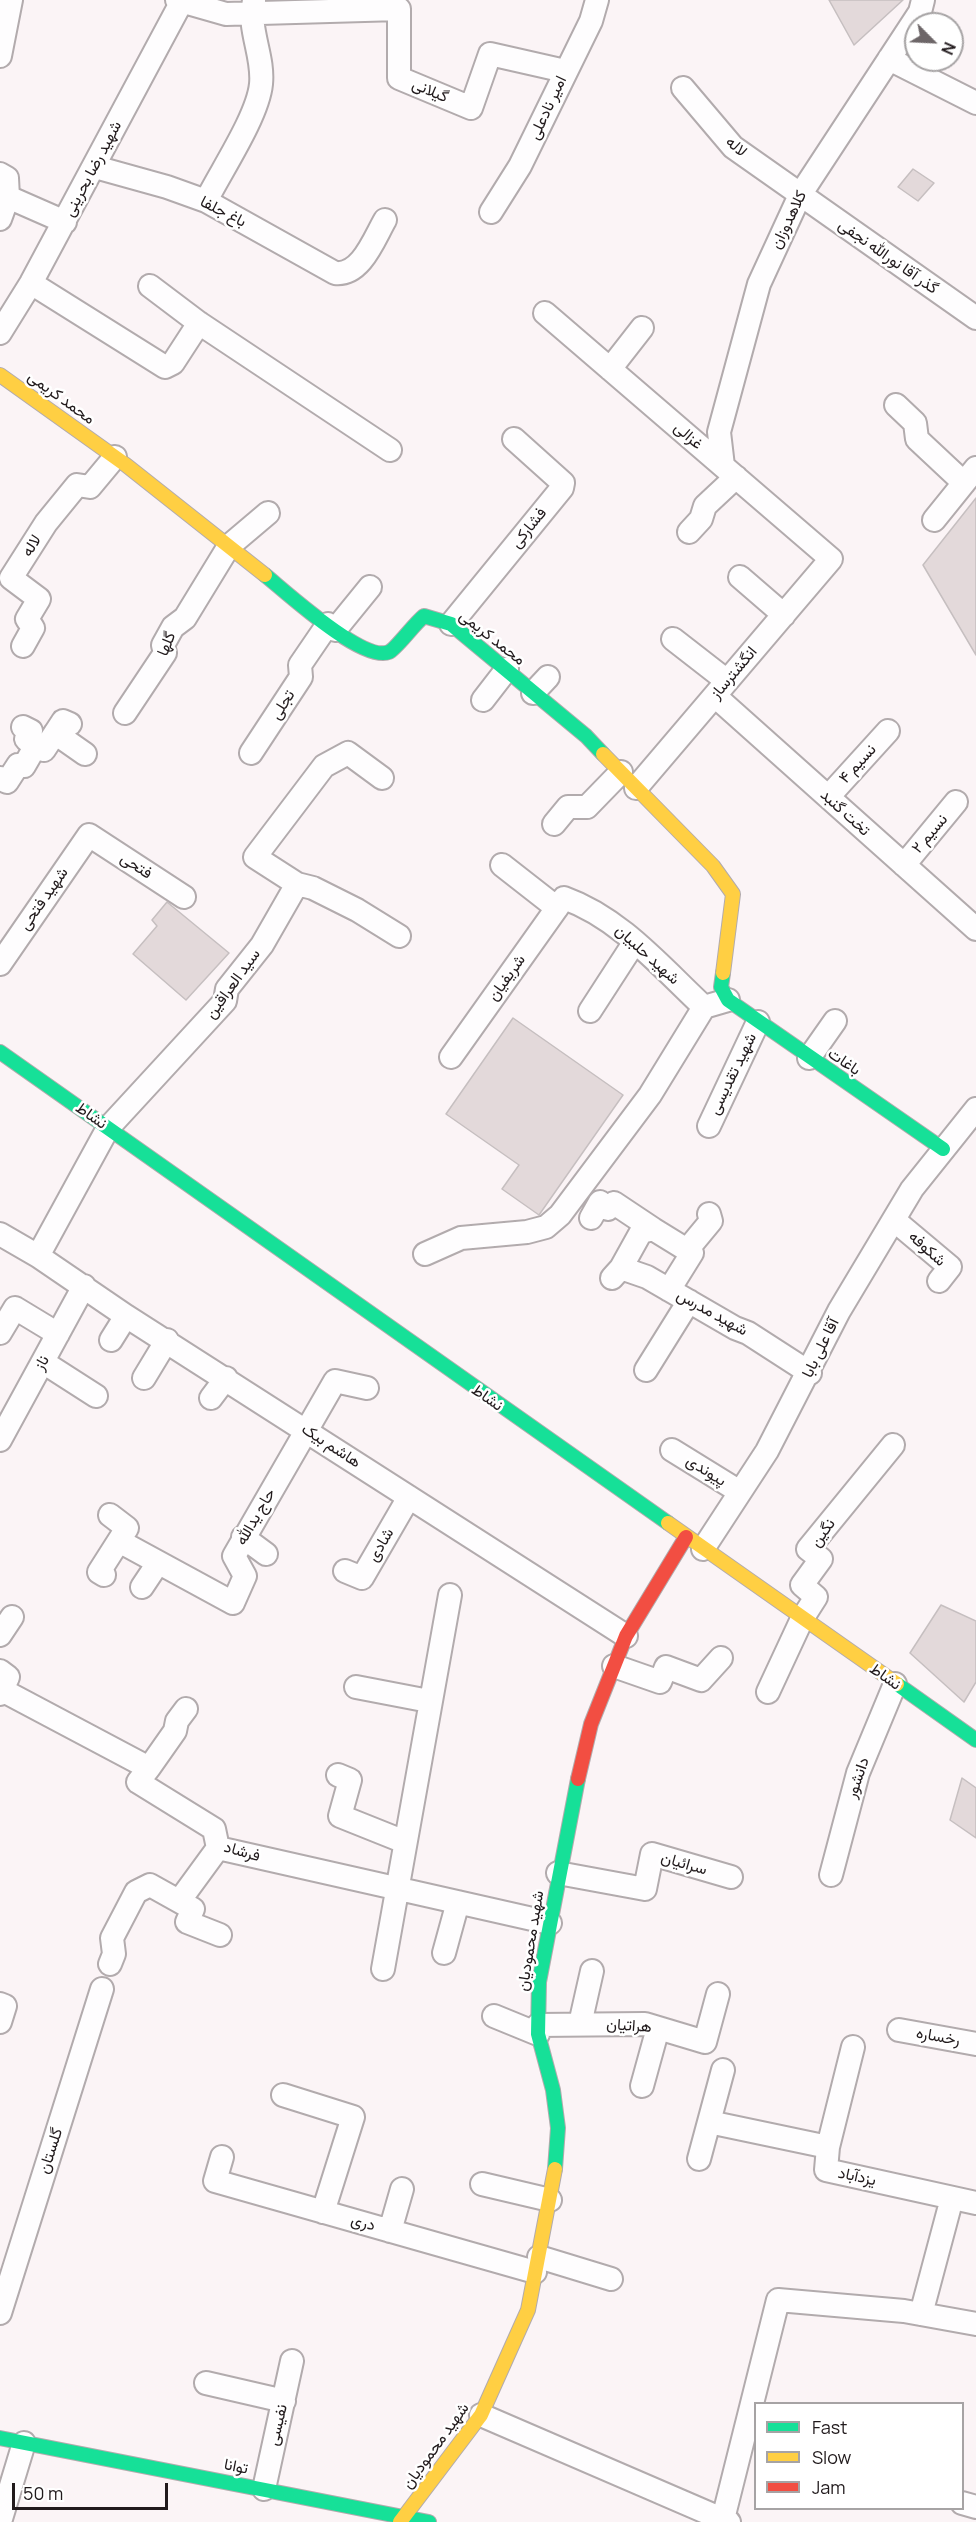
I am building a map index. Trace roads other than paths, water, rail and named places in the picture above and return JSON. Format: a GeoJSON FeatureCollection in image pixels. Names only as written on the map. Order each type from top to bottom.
{"type":"FeatureCollection","features":[{"type":"Feature","properties":{"kind":"street"},"geometry":{"type":"LineString","coordinates":[[0,56],[11,0]]}},
{"type":"Feature","properties":{"kind":"street","name":"امیر نادعلی"},"geometry":{"type":"LineString","coordinates":[[491,212],[520,166],[591,21],[597,0]]}},
{"type":"Feature","properties":{"kind":"street","name":"کلاهدوزان"},"geometry":{"type":"LineString","coordinates":[[730,471],[719,432],[759,284],[800,195],[853,110],[920,12],[923,0]]}},
{"type":"Feature","properties":{"kind":"street"},"geometry":{"type":"LineString","coordinates":[[180,1],[226,14],[252,7],[261,83],[257,102],[206,201]]}},
{"type":"Feature","properties":{"kind":"street","name":"شهید رضا بحرینی"},"geometry":{"type":"LineString","coordinates":[[0,333],[31,283],[94,167],[180,1]]}},
{"type":"Feature","properties":{"kind":"street","name":"گیلانی"},"geometry":{"type":"LineString","coordinates":[[252,7],[399,9],[399,78],[471,108],[490,54],[565,71]]}},
{"type":"Feature","properties":{"kind":"street"},"geometry":{"type":"LineString","coordinates":[[890,59],[976,103]]}},
{"type":"Feature","properties":{"kind":"street","name":"لاله"},"geometry":{"type":"LineString","coordinates":[[683,88],[733,147],[800,195]]}},
{"type":"Feature","properties":{"kind":"street","name":"باغ جلفا"},"geometry":{"type":"LineString","coordinates":[[94,167],[168,187],[206,201],[335,273],[345,274],[357,267],[386,220]]}},
{"type":"Feature","properties":{"kind":"street"},"geometry":{"type":"LineString","coordinates":[[0,174],[7,178],[8,197],[0,219]]}},
{"type":"Feature","properties":{"kind":"street","name":"گذر آقا نورالله نجفی"},"geometry":{"type":"LineString","coordinates":[[800,195],[976,318]]}},
{"type":"Feature","properties":{"kind":"street"},"geometry":{"type":"LineString","coordinates":[[8,197],[64,222]]}},
{"type":"Feature","properties":{"kind":"street"},"geometry":{"type":"LineString","coordinates":[[31,283],[165,367],[173,363],[199,323]]}},
{"type":"Feature","properties":{"kind":"street"},"geometry":{"type":"LineString","coordinates":[[150,286],[199,323],[390,450]]}},
{"type":"Feature","properties":{"kind":"street","name":"غزالی"},"geometry":{"type":"LineString","coordinates":[[545,313],[831,559]]}},
{"type":"Feature","properties":{"kind":"street"},"geometry":{"type":"LineString","coordinates":[[610,369],[642,328]]}},
{"type":"Feature","properties":{"kind":"street","name":"محمد کریمی"},"geometry":{"type":"LineString","coordinates":[[0,375],[115,457],[332,627],[369,652],[383,654],[395,650],[415,621],[424,616],[451,624],[507,669],[541,685],[586,736],[713,866],[733,894],[721,987],[728,1000]]}},
{"type":"Feature","properties":{"kind":"street"},"geometry":{"type":"LineString","coordinates":[[896,405],[915,423],[917,439],[970,475],[934,520]]}},
{"type":"Feature","properties":{"kind":"street","name":"فشارکی"},"geometry":{"type":"LineString","coordinates":[[451,624],[562,489],[563,483],[514,439]]}},
{"type":"Feature","properties":{"kind":"street","name":"لاله"},"geometry":{"type":"LineString","coordinates":[[23,646],[33,628],[27,619],[39,599],[11,578],[46,523],[77,486],[90,487],[115,457]]}},
{"type":"Feature","properties":{"kind":"street"},"geometry":{"type":"LineString","coordinates":[[689,532],[701,519],[705,506],[730,471]]}},
{"type":"Feature","properties":{"kind":"street","name":"گلها"},"geometry":{"type":"LineString","coordinates":[[125,713],[165,653],[163,645],[173,627],[185,618],[229,546],[268,513]]}},
{"type":"Feature","properties":{"kind":"street","name":"انگشترساز"},"geometry":{"type":"LineString","coordinates":[[554,824],[568,807],[587,807],[629,780],[721,688],[831,559]]}},
{"type":"Feature","properties":{"kind":"street"},"geometry":{"type":"LineString","coordinates":[[740,577],[784,615]]}},
{"type":"Feature","properties":{"kind":"street","name":"تجلی"},"geometry":{"type":"LineString","coordinates":[[251,753],[301,677],[300,665],[370,587]]}},
{"type":"Feature","properties":{"kind":"street","name":"تخت گنبد"},"geometry":{"type":"LineString","coordinates":[[674,639],[828,797],[976,929]]}},
{"type":"Feature","properties":{"kind":"street"},"geometry":{"type":"LineString","coordinates":[[483,700],[507,669]]}},
{"type":"Feature","properties":{"kind":"street"},"geometry":{"type":"LineString","coordinates":[[23,727],[31,731],[26,739],[35,747],[44,750],[62,729],[85,754]]}},
{"type":"Feature","properties":{"kind":"street","name":"نسیم ۴"},"geometry":{"type":"LineString","coordinates":[[828,797],[888,731]]}},
{"type":"Feature","properties":{"kind":"street"},"geometry":{"type":"LineString","coordinates":[[4,780],[18,765],[24,766],[35,747]]}},
{"type":"Feature","properties":{"kind":"street"},"geometry":{"type":"LineString","coordinates":[[382,778],[348,753],[324,766],[255,857],[297,884],[322,892],[399,936]]}},
{"type":"Feature","properties":{"kind":"street","name":"نسیم ۲"},"geometry":{"type":"LineString","coordinates":[[904,865],[956,802]]}},
{"type":"Feature","properties":{"kind":"street","name":"فتحی"},"geometry":{"type":"LineString","coordinates":[[88,835],[184,897]]}},
{"type":"Feature","properties":{"kind":"street","name":"شهید فتحی"},"geometry":{"type":"LineString","coordinates":[[0,964],[88,835]]}},
{"type":"Feature","properties":{"kind":"street","name":"شهید حلبیان"},"geometry":{"type":"LineString","coordinates":[[502,865],[560,903],[600,915],[704,1007]]}},
{"type":"Feature","properties":{"kind":"street","name":"سید العراقین"},"geometry":{"type":"LineString","coordinates":[[108,1128],[225,1001],[227,990],[262,945],[297,884]]}},
{"type":"Feature","properties":{"kind":"street","name":"شریفیان"},"geometry":{"type":"LineString","coordinates":[[451,1057],[560,903]]}},
{"type":"Feature","properties":{"kind":"street"},"geometry":{"type":"LineString","coordinates":[[590,1011],[634,943]]}},
{"type":"Feature","properties":{"kind":"street"},"geometry":{"type":"LineString","coordinates":[[425,1254],[461,1238],[527,1232],[546,1227],[560,1215],[650,1095],[704,1007],[728,1000]]}},
{"type":"Feature","properties":{"kind":"street","name":"باغات"},"geometry":{"type":"LineString","coordinates":[[728,1000],[808,1058],[943,1149]]}},
{"type":"Feature","properties":{"kind":"street"},"geometry":{"type":"LineString","coordinates":[[808,1058],[834,1021]]}},
{"type":"Feature","properties":{"kind":"street","name":"شهید تقدیسی"},"geometry":{"type":"LineString","coordinates":[[709,1126],[758,1022]]}},
{"type":"Feature","properties":{"kind":"street","name":"نشاط"},"geometry":{"type":"LineString","coordinates":[[0,1052],[976,1740]]}},
{"type":"Feature","properties":{"kind":"street","name":"آقا علی بابا"},"geometry":{"type":"LineString","coordinates":[[695,1543],[740,1492],[767,1451],[810,1373],[839,1311],[912,1189],[976,1109]]}},
{"type":"Feature","properties":{"kind":"street"},"geometry":{"type":"LineString","coordinates":[[38,1256],[108,1128]]}},
{"type":"Feature","properties":{"kind":"street"},"geometry":{"type":"LineString","coordinates":[[591,1218],[600,1202],[608,1209],[614,1203],[652,1222],[692,1254],[679,1296],[646,1370]]}},
{"type":"Feature","properties":{"kind":"street"},"geometry":{"type":"LineString","coordinates":[[687,1250],[711,1221],[709,1214]]}},
{"type":"Feature","properties":{"kind":"street","name":"شکوفه"},"geometry":{"type":"LineString","coordinates":[[894,1220],[950,1267],[939,1281]]}},
{"type":"Feature","properties":{"kind":"street","name":"شهید مدرس"},"geometry":{"type":"LineString","coordinates":[[652,1222],[641,1232],[617,1273],[647,1277],[735,1329],[748,1332],[810,1373]]}},
{"type":"Feature","properties":{"kind":"street","name":"هاشم بیک"},"geometry":{"type":"LineString","coordinates":[[0,1234],[38,1256],[126,1316],[167,1340],[626,1636]]}},
{"type":"Feature","properties":{"kind":"street","name":"ناز"},"geometry":{"type":"LineString","coordinates":[[3,1429],[84,1286]]}},
{"type":"Feature","properties":{"kind":"street"},"geometry":{"type":"LineString","coordinates":[[0,1333],[15,1308],[58,1334]]}},
{"type":"Feature","properties":{"kind":"street"},"geometry":{"type":"LineString","coordinates":[[111,1340],[126,1316]]}},
{"type":"Feature","properties":{"kind":"street"},"geometry":{"type":"LineString","coordinates":[[144,1378],[167,1340]]}},
{"type":"Feature","properties":{"kind":"street"},"geometry":{"type":"LineString","coordinates":[[43,1362],[96,1396]]}},
{"type":"Feature","properties":{"kind":"street"},"geometry":{"type":"LineString","coordinates":[[211,1398],[226,1378]]}},
{"type":"Feature","properties":{"kind":"street","name":"حاج یدالله"},"geometry":{"type":"LineString","coordinates":[[119,1541],[232,1603],[245,1576],[234,1556],[334,1381],[367,1388]]}},
{"type":"Feature","properties":{"kind":"street","name":"نگین"},"geometry":{"type":"LineString","coordinates":[[802,1619],[816,1597],[802,1585],[820,1559],[808,1549],[893,1445]]}},
{"type":"Feature","properties":{"kind":"street","name":"پیوندی"},"geometry":{"type":"LineString","coordinates":[[672,1450],[740,1492]]}},
{"type":"Feature","properties":{"kind":"street","name":"شادی"},"geometry":{"type":"LineString","coordinates":[[345,1571],[362,1578],[410,1497]]}},
{"type":"Feature","properties":{"kind":"street"},"geometry":{"type":"LineString","coordinates":[[104,1575],[99,1572],[128,1528],[110,1515]]}},
{"type":"Feature","properties":{"kind":"street"},"geometry":{"type":"LineString","coordinates":[[243,1537],[266,1554]]}},
{"type":"Feature","properties":{"kind":"street","name":"شهید محمودیان"},"geometry":{"type":"LineString","coordinates":[[403,2519],[481,2415],[528,2310],[550,2200],[558,2128],[553,2090],[538,2029],[539,1982],[567,1825],[591,1724],[626,1636],[695,1543]]}},
{"type":"Feature","properties":{"kind":"street"},"geometry":{"type":"LineString","coordinates":[[142,1587],[158,1563]]}},
{"type":"Feature","properties":{"kind":"street"},"geometry":{"type":"LineString","coordinates":[[383,1969],[429,1701],[450,1595]]}},
{"type":"Feature","properties":{"kind":"street"},"geometry":{"type":"LineString","coordinates":[[768,1692],[802,1619]]}},
{"type":"Feature","properties":{"kind":"street"},"geometry":{"type":"LineString","coordinates":[[614,1666],[660,1682],[666,1667],[701,1680],[721,1658]]}},
{"type":"Feature","properties":{"kind":"street","name":"دانشور"},"geometry":{"type":"LineString","coordinates":[[831,1875],[858,1773],[895,1684]]}},
{"type":"Feature","properties":{"kind":"street"},"geometry":{"type":"LineString","coordinates":[[1,1685],[149,1768],[175,1731],[177,1721],[186,1708]]}},
{"type":"Feature","properties":{"kind":"street"},"geometry":{"type":"LineString","coordinates":[[356,1687],[429,1701]]}},
{"type":"Feature","properties":{"kind":"street","name":"فرشاد"},"geometry":{"type":"LineString","coordinates":[[149,1768],[138,1782],[214,1829],[218,1848],[550,1923]]}},
{"type":"Feature","properties":{"kind":"street"},"geometry":{"type":"LineString","coordinates":[[338,1775],[350,1780],[340,1816],[405,1842]]}},
{"type":"Feature","properties":{"kind":"street"},"geometry":{"type":"LineString","coordinates":[[180,1900],[218,1848]]}},
{"type":"Feature","properties":{"kind":"street","name":"سرائیان"},"geometry":{"type":"LineString","coordinates":[[558,1873],[645,1889],[652,1854],[731,1878]]}},
{"type":"Feature","properties":{"kind":"street"},"geometry":{"type":"LineString","coordinates":[[110,1964],[114,1954],[112,1938],[136,1892],[150,1885],[193,1909],[187,1922],[220,1935]]}},
{"type":"Feature","properties":{"kind":"street"},"geometry":{"type":"LineString","coordinates":[[444,1953],[458,1902]]}},
{"type":"Feature","properties":{"kind":"street"},"geometry":{"type":"LineString","coordinates":[[580,2024],[592,1971]]}},
{"type":"Feature","properties":{"kind":"street","name":"گلستان"},"geometry":{"type":"LineString","coordinates":[[0,2313],[102,1989]]}},
{"type":"Feature","properties":{"kind":"street","name":"هراتیان"},"geometry":{"type":"LineString","coordinates":[[538,2029],[580,2024],[645,2024],[705,2042],[718,1994]]}},
{"type":"Feature","properties":{"kind":"street"},"geometry":{"type":"LineString","coordinates":[[494,2016],[538,2029]]}},
{"type":"Feature","properties":{"kind":"street"},"geometry":{"type":"LineString","coordinates":[[642,2086],[658,2028]]}},
{"type":"Feature","properties":{"kind":"street","name":"رخساره"},"geometry":{"type":"LineString","coordinates":[[899,2030],[976,2044]]}},
{"type":"Feature","properties":{"kind":"street","name":"یزدآباد"},"geometry":{"type":"LineString","coordinates":[[853,2047],[828,2147],[826,2170],[976,2203]]}},
{"type":"Feature","properties":{"kind":"street"},"geometry":{"type":"LineString","coordinates":[[699,2159],[723,2070]]}},
{"type":"Feature","properties":{"kind":"street"},"geometry":{"type":"LineString","coordinates":[[283,2095],[353,2117],[323,2211]]}},
{"type":"Feature","properties":{"kind":"street"},"geometry":{"type":"LineString","coordinates":[[709,2122],[828,2147]]}},
{"type":"Feature","properties":{"kind":"street","name":"دری"},"geometry":{"type":"LineString","coordinates":[[222,2157],[215,2181],[390,2231],[537,2265],[611,2279]]}},
{"type":"Feature","properties":{"kind":"street"},"geometry":{"type":"LineString","coordinates":[[482,2184],[550,2200]]}},
{"type":"Feature","properties":{"kind":"street"},"geometry":{"type":"LineString","coordinates":[[390,2231],[402,2189]]}},
{"type":"Feature","properties":{"kind":"street"},"geometry":{"type":"LineString","coordinates":[[921,2314],[952,2198]]}},
{"type":"Feature","properties":{"kind":"street"},"geometry":{"type":"LineString","coordinates":[[481,2415],[726,2521],[778,2300],[921,2314],[976,2324]]}},
{"type":"Feature","properties":{"kind":"street","name":"نفیسی"},"geometry":{"type":"LineString","coordinates":[[264,2489],[292,2361]]}},
{"type":"Feature","properties":{"kind":"street"},"geometry":{"type":"LineString","coordinates":[[206,2383],[284,2401]]}},
{"type":"Feature","properties":{"kind":"street","name":"توانا"},"geometry":{"type":"LineString","coordinates":[[0,2438],[264,2489],[403,2519],[429,2522]]}},
{"type":"Feature","properties":{"kind":"street"},"geometry":{"type":"LineString","coordinates":[[0,2522],[24,2443]]}}]}
